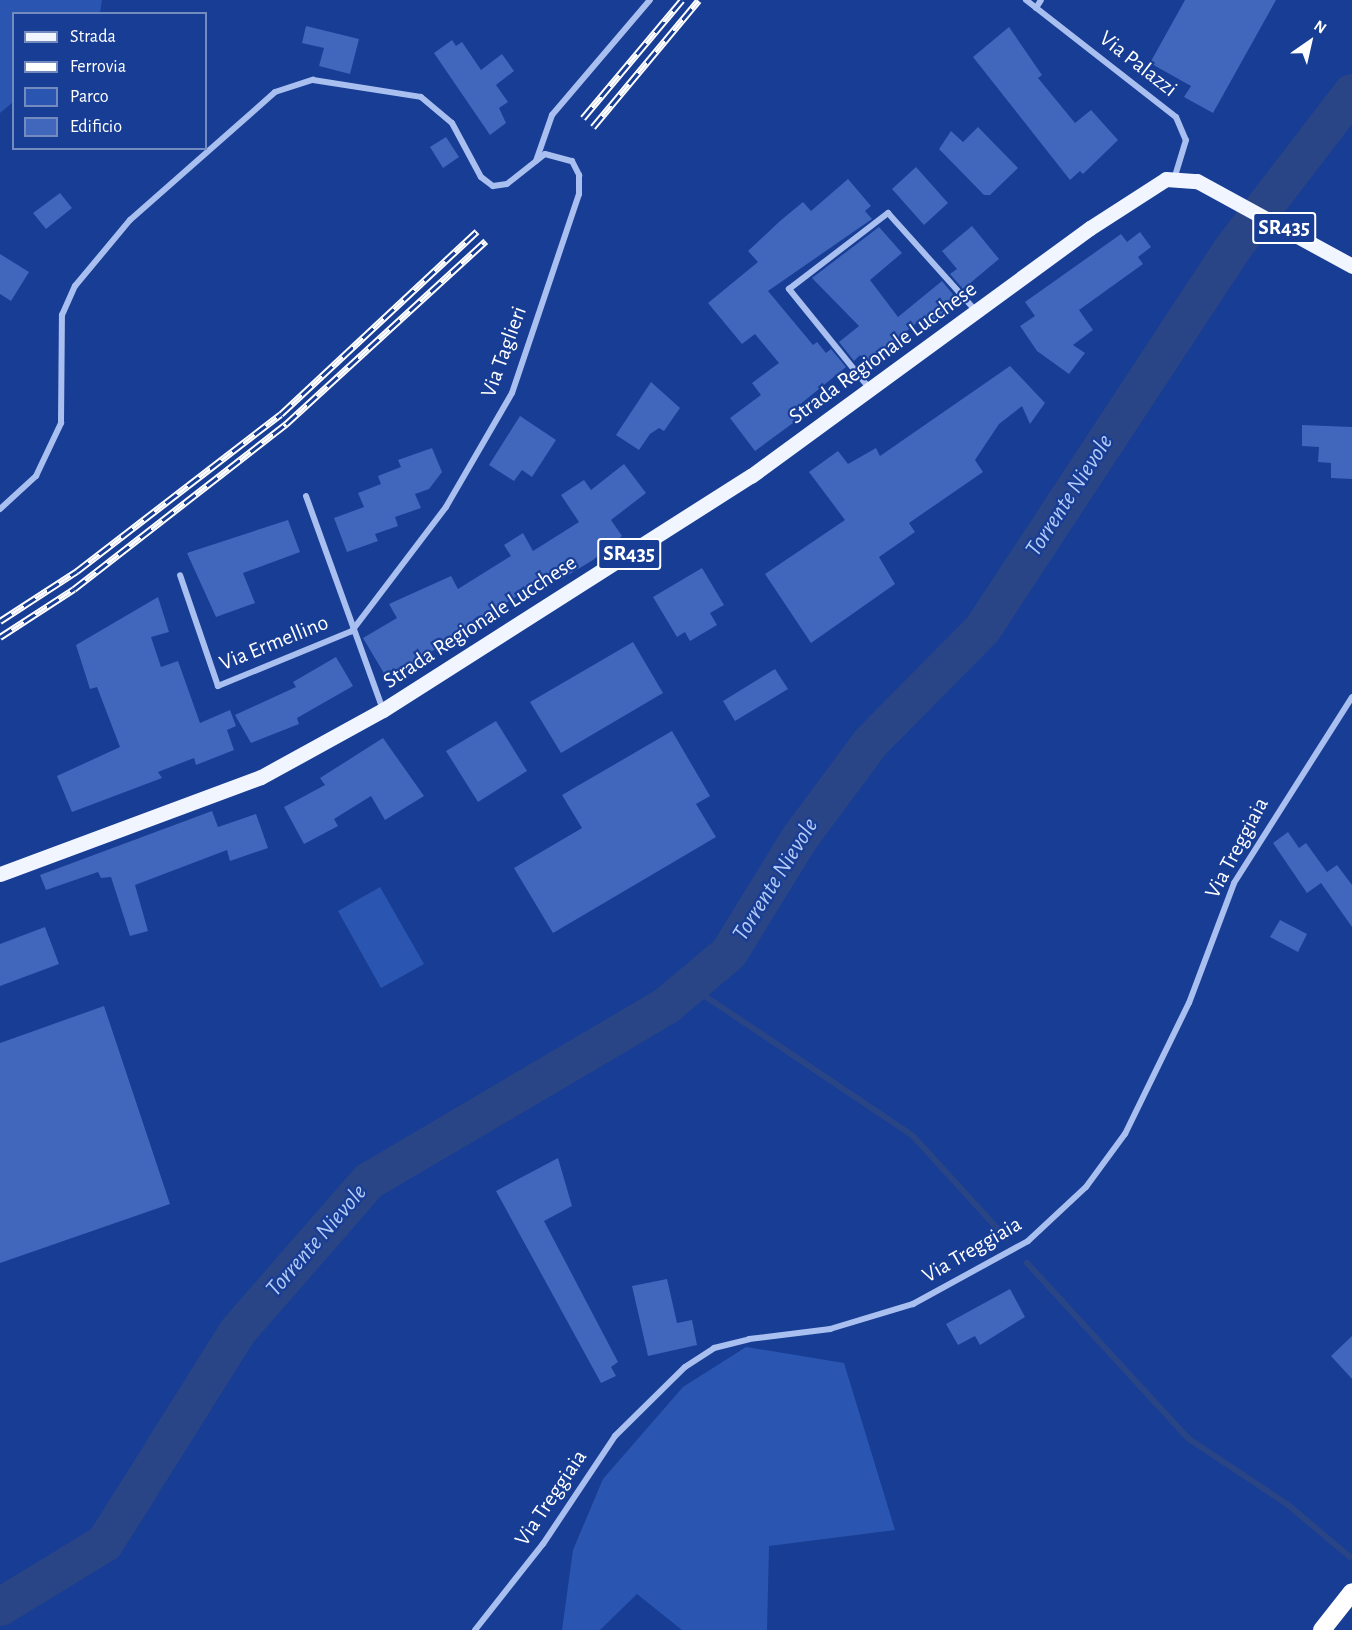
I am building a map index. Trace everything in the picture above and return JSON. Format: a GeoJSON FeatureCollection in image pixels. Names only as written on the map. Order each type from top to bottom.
{"type":"FeatureCollection","features":[{"type":"Feature","properties":{"kind":"highway"},"geometry":{"type":"LineString","coordinates":[[1322,1630],[1352,1592]]}},
{"type":"Feature","properties":{"kind":"main road","name":"SR435"},"geometry":{"type":"LineString","coordinates":[[1174,178],[1217,191],[1352,266]]}},
{"type":"Feature","properties":{"kind":"main road","name":"Strada Regionale Lucchese"},"geometry":{"type":"LineString","coordinates":[[0,874],[261,777],[383,710],[751,476],[1090,228],[1174,178]]}},
{"type":"Feature","properties":{"kind":"street"},"geometry":{"type":"LineString","coordinates":[[0,509],[36,476],[62,423],[63,315],[75,286],[130,220],[275,92],[313,80],[421,97],[452,123],[481,177],[493,186],[507,184],[536,162],[557,108],[650,0]]}},
{"type":"Feature","properties":{"kind":"street","name":"Via Palazzi"},"geometry":{"type":"LineString","coordinates":[[1026,0],[1176,117],[1186,140],[1174,178]]}},
{"type":"Feature","properties":{"kind":"street"},"geometry":{"type":"LineString","coordinates":[[1036,8],[1041,0]]}},
{"type":"Feature","properties":{"kind":"street","name":"Via Taglieri"},"geometry":{"type":"LineString","coordinates":[[352,631],[446,507],[512,393],[580,184],[577,168],[564,156],[545,154],[536,162]]}},
{"type":"Feature","properties":{"kind":"street"},"geometry":{"type":"LineString","coordinates":[[871,390],[789,289],[888,213],[977,312]]}},
{"type":"Feature","properties":{"kind":"street","name":"Via Ermellino"},"geometry":{"type":"LineString","coordinates":[[306,496],[352,631],[383,710]]}},
{"type":"Feature","properties":{"kind":"street","name":"Via Ermellino"},"geometry":{"type":"LineString","coordinates":[[180,575],[218,686],[352,631]]}},
{"type":"Feature","properties":{"kind":"street","name":"Via Treggiaia"},"geometry":{"type":"LineString","coordinates":[[475,1630],[543,1544],[615,1436],[685,1367],[714,1348],[749,1339],[830,1329],[913,1304],[1028,1241],[1086,1187],[1130,1124],[1189,1003],[1234,883],[1352,697]]}},
{"type":"Feature","properties":{"kind":"green space"},"geometry":{"type":"Polygon","coordinates":[[[0,0],[102,0],[100,12],[12,12],[12,103],[0,113],[0,0]]]}},
{"type":"Feature","properties":{"kind":"green space"},"geometry":{"type":"Polygon","coordinates":[[[380,887],[424,964],[381,988],[338,911],[380,887]]]}},
{"type":"Feature","properties":{"kind":"green space"},"geometry":{"type":"Polygon","coordinates":[[[746,1347],[844,1363],[895,1530],[769,1546],[767,1630],[682,1630],[637,1594],[600,1630],[562,1630],[573,1550],[603,1479],[683,1387],[746,1347]]]}},
{"type":"Feature","properties":{"kind":"building"},"geometry":{"type":"Polygon","coordinates":[[[1185,0],[1276,0],[1213,113],[1184,97],[1191,86],[1150,63],[1185,0]]]}},
{"type":"Feature","properties":{"kind":"building"},"geometry":{"type":"Polygon","coordinates":[[[306,26],[359,39],[350,74],[319,66],[324,48],[302,43],[306,26]]]}},
{"type":"Feature","properties":{"kind":"building"},"geometry":{"type":"Polygon","coordinates":[[[1009,27],[1042,75],[1038,78],[1075,123],[1091,110],[1118,140],[1083,174],[1080,171],[1070,180],[973,57],[1009,27]]]}},
{"type":"Feature","properties":{"kind":"building"},"geometry":{"type":"Polygon","coordinates":[[[452,40],[456,46],[462,42],[481,70],[502,54],[514,71],[496,85],[508,102],[499,108],[506,123],[490,135],[434,53],[452,40]]]}},
{"type":"Feature","properties":{"kind":"building"},"geometry":{"type":"Polygon","coordinates":[[[978,127],[1018,168],[990,195],[984,195],[939,149],[951,131],[963,142],[978,127]]]}},
{"type":"Feature","properties":{"kind":"building"},"geometry":{"type":"Polygon","coordinates":[[[446,137],[459,157],[443,168],[430,147],[446,137]]]}},
{"type":"Feature","properties":{"kind":"building"},"geometry":{"type":"Polygon","coordinates":[[[916,167],[948,203],[924,225],[892,189],[916,167]]]}},
{"type":"Feature","properties":{"kind":"building"},"geometry":{"type":"Polygon","coordinates":[[[848,179],[871,206],[865,211],[872,219],[768,291],[813,345],[817,342],[826,353],[831,349],[846,367],[798,406],[804,415],[755,451],[730,418],[761,395],[752,383],[779,363],[755,334],[742,344],[708,303],[758,262],[748,251],[780,221],[803,202],[811,211],[848,179]]]}},
{"type":"Feature","properties":{"kind":"building"},"geometry":{"type":"Polygon","coordinates":[[[60,193],[72,208],[46,229],[33,213],[60,193]]]}},
{"type":"Feature","properties":{"kind":"building"},"geometry":{"type":"Polygon","coordinates":[[[972,226],[999,259],[963,289],[950,274],[957,269],[942,251],[972,226]]]}},
{"type":"Feature","properties":{"kind":"building"},"geometry":{"type":"Polygon","coordinates":[[[879,227],[902,253],[870,280],[898,317],[942,281],[960,303],[927,331],[919,321],[866,363],[860,355],[854,361],[839,342],[859,326],[812,278],[879,227]]]}},
{"type":"Feature","properties":{"kind":"building"},"geometry":{"type":"Polygon","coordinates":[[[1140,232],[1151,247],[1138,257],[1143,264],[1079,310],[1093,330],[1073,345],[1085,353],[1069,374],[1037,351],[1020,326],[1035,316],[1025,302],[1121,234],[1127,242],[1140,232]]]}},
{"type":"Feature","properties":{"kind":"building"},"geometry":{"type":"Polygon","coordinates":[[[0,254],[29,272],[11,301],[0,294],[0,254]]]}},
{"type":"Feature","properties":{"kind":"building"},"geometry":{"type":"Polygon","coordinates":[[[1010,366],[1045,403],[1030,424],[1022,406],[999,424],[975,460],[983,472],[909,523],[915,532],[879,557],[895,584],[811,643],[765,574],[845,520],[809,472],[838,451],[848,464],[876,448],[880,456],[1010,366]]]}},
{"type":"Feature","properties":{"kind":"building"},"geometry":{"type":"Polygon","coordinates":[[[651,382],[680,408],[664,431],[659,428],[650,434],[639,450],[616,435],[651,382]]]}},
{"type":"Feature","properties":{"kind":"building"},"geometry":{"type":"Polygon","coordinates":[[[520,416],[556,440],[532,477],[522,470],[514,481],[489,465],[520,416]]]}},
{"type":"Feature","properties":{"kind":"building"},"geometry":{"type":"Polygon","coordinates":[[[1302,425],[1352,427],[1352,479],[1331,478],[1331,463],[1318,462],[1319,447],[1302,446],[1302,425]]]}},
{"type":"Feature","properties":{"kind":"building"},"geometry":{"type":"Polygon","coordinates":[[[432,448],[442,472],[429,489],[415,494],[421,508],[395,517],[398,526],[375,534],[378,541],[347,552],[334,518],[364,507],[358,493],[381,484],[378,476],[401,467],[398,460],[432,448]]]}},
{"type":"Feature","properties":{"kind":"building"},"geometry":{"type":"Polygon","coordinates":[[[624,464],[646,493],[611,520],[622,536],[593,560],[563,578],[557,570],[388,680],[363,638],[397,618],[389,604],[451,576],[458,589],[511,556],[504,545],[523,533],[533,551],[579,522],[561,495],[584,480],[591,490],[624,464]]]}},
{"type":"Feature","properties":{"kind":"building"},"geometry":{"type":"Polygon","coordinates":[[[288,520],[300,552],[243,573],[255,603],[216,617],[187,553],[288,520]]]}},
{"type":"Feature","properties":{"kind":"building"},"geometry":{"type":"Polygon","coordinates":[[[702,568],[724,605],[710,613],[717,625],[690,641],[685,632],[677,637],[653,597],[702,568]]]}},
{"type":"Feature","properties":{"kind":"building"},"geometry":{"type":"Polygon","coordinates":[[[158,597],[169,632],[151,637],[161,667],[178,661],[200,723],[230,710],[236,726],[227,730],[234,750],[196,765],[194,758],[158,772],[162,778],[72,812],[57,776],[120,747],[97,687],[90,689],[76,645],[158,597]]]}},
{"type":"Feature","properties":{"kind":"building"},"geometry":{"type":"Polygon","coordinates":[[[633,642],[663,693],[561,753],[530,702],[633,642]]]}},
{"type":"Feature","properties":{"kind":"building"},"geometry":{"type":"Polygon","coordinates":[[[336,657],[353,686],[297,718],[299,724],[251,743],[235,715],[296,687],[293,682],[336,657]]]}},
{"type":"Feature","properties":{"kind":"building"},"geometry":{"type":"Polygon","coordinates":[[[775,669],[788,689],[735,721],[723,701],[775,669]]]}},
{"type":"Feature","properties":{"kind":"building"},"geometry":{"type":"Polygon","coordinates":[[[496,721],[527,771],[478,802],[446,751],[496,721]]]}},
{"type":"Feature","properties":{"kind":"building"},"geometry":{"type":"Polygon","coordinates":[[[672,731],[710,796],[696,804],[716,837],[553,933],[514,868],[582,828],[562,795],[672,731]]]}},
{"type":"Feature","properties":{"kind":"building"},"geometry":{"type":"Polygon","coordinates":[[[383,738],[424,796],[385,820],[371,796],[334,819],[338,826],[304,844],[284,807],[325,785],[320,778],[383,738]]]}},
{"type":"Feature","properties":{"kind":"building"},"geometry":{"type":"Polygon","coordinates":[[[212,811],[218,827],[256,814],[268,848],[230,861],[227,850],[135,885],[148,931],[130,936],[111,877],[101,878],[98,872],[46,890],[40,875],[212,811]]]}},
{"type":"Feature","properties":{"kind":"building"},"geometry":{"type":"Polygon","coordinates":[[[1288,832],[1299,848],[1306,843],[1327,872],[1337,865],[1352,885],[1352,927],[1321,883],[1307,893],[1273,843],[1288,832]]]}},
{"type":"Feature","properties":{"kind":"building"},"geometry":{"type":"Polygon","coordinates":[[[1280,920],[1307,934],[1298,952],[1270,937],[1280,920]]]}},
{"type":"Feature","properties":{"kind":"building"},"geometry":{"type":"Polygon","coordinates":[[[45,927],[59,964],[0,986],[0,944],[45,927]]]}},
{"type":"Feature","properties":{"kind":"building"},"geometry":{"type":"Polygon","coordinates":[[[104,1006],[170,1204],[0,1263],[0,1043],[104,1006]]]}},
{"type":"Feature","properties":{"kind":"building"},"geometry":{"type":"Polygon","coordinates":[[[558,1158],[572,1206],[544,1221],[618,1362],[611,1367],[616,1376],[601,1383],[496,1191],[558,1158]]]}},
{"type":"Feature","properties":{"kind":"building"},"geometry":{"type":"Polygon","coordinates":[[[667,1279],[677,1323],[692,1320],[697,1345],[648,1356],[632,1286],[667,1279]]]}},
{"type":"Feature","properties":{"kind":"building"},"geometry":{"type":"Polygon","coordinates":[[[1010,1289],[1025,1317],[980,1345],[975,1336],[958,1345],[946,1324],[1010,1289]]]}},
{"type":"Feature","properties":{"kind":"building"},"geometry":{"type":"Polygon","coordinates":[[[1352,1336],[1352,1379],[1331,1356],[1352,1336]]]}},
{"type":"Feature","properties":{"kind":"waterway","name":"Torrente Nievole"},"geometry":{"type":"LineString","coordinates":[[0,1607],[105,1543],[238,1331],[369,1181],[666,1006],[729,953],[799,839],[871,742],[982,630],[1230,252],[1352,93]]}},
{"type":"Feature","properties":{"kind":"waterway"},"geometry":{"type":"LineString","coordinates":[[690,986],[913,1136],[1006,1238]]}},
{"type":"Feature","properties":{"kind":"waterway"},"geometry":{"type":"LineString","coordinates":[[1027,1263],[1189,1439],[1287,1504],[1350,1557]]}},
{"type":"Feature","properties":{"kind":"railway"},"geometry":{"type":"LineString","coordinates":[[583,118],[682,0]]}},
{"type":"Feature","properties":{"kind":"railway"},"geometry":{"type":"LineString","coordinates":[[593,127],[699,0]]}},
{"type":"Feature","properties":{"kind":"railway"},"geometry":{"type":"LineString","coordinates":[[0,621],[77,571],[281,414],[477,231]]}},
{"type":"Feature","properties":{"kind":"railway"},"geometry":{"type":"LineString","coordinates":[[0,637],[74,589],[286,424],[486,241]]}}]}
